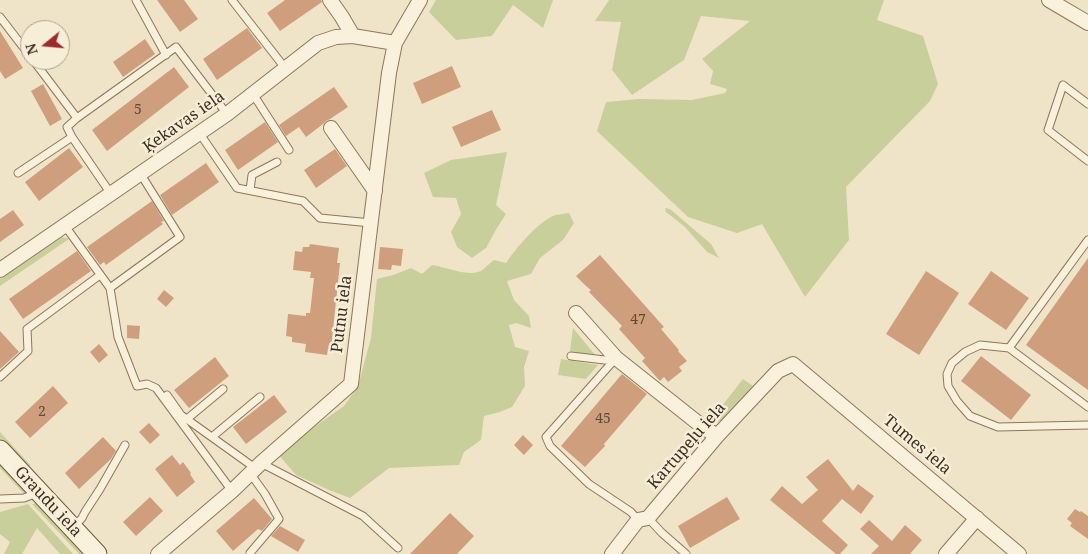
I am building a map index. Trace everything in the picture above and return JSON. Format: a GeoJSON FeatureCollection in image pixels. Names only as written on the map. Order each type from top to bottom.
{"type":"FeatureCollection","features":[{"type":"Feature","properties":{"kind":"main road","name":"Graudu iela"},"geometry":{"type":"LineString","coordinates":[[0,450],[97,554]]}},
{"type":"Feature","properties":{"kind":"street"},"geometry":{"type":"LineString","coordinates":[[330,0],[353,36]]}},
{"type":"Feature","properties":{"kind":"street","name":"Putnu iela"},"geometry":{"type":"LineString","coordinates":[[158,554],[232,491],[351,384],[389,73],[396,43],[420,0]]}},
{"type":"Feature","properties":{"kind":"street"},"geometry":{"type":"LineString","coordinates":[[1050,0],[1088,23]]}},
{"type":"Feature","properties":{"kind":"street","name":"Ķekavas iela"},"geometry":{"type":"LineString","coordinates":[[0,270],[200,134],[318,43],[336,37],[353,36],[396,43]]}},
{"type":"Feature","properties":{"kind":"street"},"geometry":{"type":"LineString","coordinates":[[332,128],[375,191]]}},
{"type":"Feature","properties":{"kind":"street"},"geometry":{"type":"LineString","coordinates":[[576,313],[615,360],[717,436]]}},
{"type":"Feature","properties":{"kind":"street","name":"Kartupeļu iela"},"geometry":{"type":"LineString","coordinates":[[612,554],[717,436],[778,371],[793,364]]}},
{"type":"Feature","properties":{"kind":"street","name":"Tumes iela"},"geometry":{"type":"LineString","coordinates":[[793,364],[1019,554]]}},
{"type":"Feature","properties":{"kind":"street"},"geometry":{"type":"LineString","coordinates":[[946,554],[977,518]]}},
{"type":"Feature","properties":{"kind":"lane"},"geometry":{"type":"LineString","coordinates":[[136,0],[166,54]]}},
{"type":"Feature","properties":{"kind":"lane"},"geometry":{"type":"LineString","coordinates":[[232,0],[285,68]]}},
{"type":"Feature","properties":{"kind":"lane"},"geometry":{"type":"LineString","coordinates":[[0,17],[20,43]]}},
{"type":"Feature","properties":{"kind":"lane"},"geometry":{"type":"LineString","coordinates":[[111,194],[67,127],[176,47],[227,114]]}},
{"type":"Feature","properties":{"kind":"lane"},"geometry":{"type":"LineString","coordinates":[[41,70],[77,118]]}},
{"type":"Feature","properties":{"kind":"lane"},"geometry":{"type":"LineString","coordinates":[[1088,104],[1063,85],[1048,130],[1088,161]]}},
{"type":"Feature","properties":{"kind":"lane"},"geometry":{"type":"LineString","coordinates":[[253,94],[289,150]]}},
{"type":"Feature","properties":{"kind":"lane"},"geometry":{"type":"LineString","coordinates":[[200,134],[237,188],[303,200],[320,218],[371,223]]}},
{"type":"Feature","properties":{"kind":"lane"},"geometry":{"type":"LineString","coordinates":[[18,173],[72,136]]}},
{"type":"Feature","properties":{"kind":"lane"},"geometry":{"type":"LineString","coordinates":[[250,190],[252,175],[277,162]]}},
{"type":"Feature","properties":{"kind":"lane"},"geometry":{"type":"LineString","coordinates":[[110,288],[180,237],[140,173]]}},
{"type":"Feature","properties":{"kind":"lane"},"geometry":{"type":"LineString","coordinates":[[65,226],[110,288],[118,337],[137,386],[147,384],[156,388],[232,491]]}},
{"type":"Feature","properties":{"kind":"lane"},"geometry":{"type":"LineString","coordinates":[[1009,348],[1088,240]]}},
{"type":"Feature","properties":{"kind":"lane"},"geometry":{"type":"LineString","coordinates":[[0,377],[28,351],[27,329],[100,274]]}},
{"type":"Feature","properties":{"kind":"lane"},"geometry":{"type":"LineString","coordinates":[[1088,407],[1009,348],[980,345],[964,352],[952,363],[947,374],[948,386],[957,401],[970,416],[998,427],[1088,425]]}},
{"type":"Feature","properties":{"kind":"lane"},"geometry":{"type":"LineString","coordinates":[[571,356],[615,360]]}},
{"type":"Feature","properties":{"kind":"lane"},"geometry":{"type":"LineString","coordinates":[[615,360],[546,437],[550,446],[589,484],[643,519],[686,554]]}},
{"type":"Feature","properties":{"kind":"lane"},"geometry":{"type":"LineString","coordinates":[[187,419],[223,389]]}},
{"type":"Feature","properties":{"kind":"lane"},"geometry":{"type":"LineString","coordinates":[[167,395],[181,415],[256,468],[363,516],[398,548]]}},
{"type":"Feature","properties":{"kind":"lane"},"geometry":{"type":"LineString","coordinates":[[212,437],[260,397]]}},
{"type":"Feature","properties":{"kind":"lane"},"geometry":{"type":"LineString","coordinates":[[73,528],[82,518],[125,445]]}},
{"type":"Feature","properties":{"kind":"lane"},"geometry":{"type":"LineString","coordinates":[[250,553],[279,518],[265,494],[256,468]]}},
{"type":"Feature","properties":{"kind":"lane"},"geometry":{"type":"LineString","coordinates":[[0,499],[24,498],[39,492]]}},
{"type":"Feature","properties":{"kind":"green space"},"geometry":{"type":"Polygon","coordinates":[[[436,0],[553,0],[543,28],[513,5],[492,36],[456,40],[429,12],[436,0]]]}},
{"type":"Feature","properties":{"kind":"green space"},"geometry":{"type":"Polygon","coordinates":[[[609,0],[884,0],[877,20],[923,36],[938,84],[930,101],[846,187],[849,240],[805,297],[762,224],[737,233],[688,217],[597,131],[606,102],[639,99],[692,100],[725,93],[727,89],[710,84],[713,71],[702,59],[750,21],[701,16],[684,60],[632,95],[612,70],[621,22],[595,21],[609,0]]]}},
{"type":"Feature","properties":{"kind":"green space"},"geometry":{"type":"Polygon","coordinates":[[[507,152],[496,205],[506,214],[486,248],[472,258],[457,247],[451,232],[461,214],[456,198],[433,197],[424,173],[451,160],[507,152]]]}},
{"type":"Feature","properties":{"kind":"green space"},"geometry":{"type":"Polygon","coordinates":[[[665,208],[670,209],[711,244],[719,258],[707,252],[685,227],[666,212],[665,208]]]}},
{"type":"Feature","properties":{"kind":"green space"},"geometry":{"type":"Polygon","coordinates":[[[569,213],[574,223],[563,240],[540,258],[531,274],[507,281],[514,300],[529,316],[531,328],[516,323],[509,325],[515,347],[529,351],[524,367],[525,386],[512,407],[484,416],[481,440],[464,452],[459,465],[389,468],[350,498],[296,475],[277,453],[344,406],[358,386],[371,338],[377,279],[411,268],[422,274],[432,265],[475,273],[481,271],[494,260],[506,263],[521,243],[540,224],[553,216],[569,213]]]}},
{"type":"Feature","properties":{"kind":"green space"},"geometry":{"type":"Polygon","coordinates":[[[62,237],[69,239],[0,286],[0,279],[62,237]]]}},
{"type":"Feature","properties":{"kind":"green space"},"geometry":{"type":"Polygon","coordinates":[[[573,328],[596,356],[570,351],[573,328]]]}},
{"type":"Feature","properties":{"kind":"green space"},"geometry":{"type":"Polygon","coordinates":[[[561,359],[598,365],[586,379],[558,375],[561,359]]]}},
{"type":"Feature","properties":{"kind":"green space"},"geometry":{"type":"Polygon","coordinates":[[[743,379],[753,386],[727,417],[719,421],[711,420],[743,379]]]}},
{"type":"Feature","properties":{"kind":"green space"},"geometry":{"type":"Polygon","coordinates":[[[0,432],[31,466],[28,467],[0,438],[0,432]]]}},
{"type":"Feature","properties":{"kind":"green space"},"geometry":{"type":"Polygon","coordinates":[[[0,462],[27,492],[24,494],[0,468],[0,462]]]}},
{"type":"Feature","properties":{"kind":"green space"},"geometry":{"type":"Polygon","coordinates":[[[38,503],[86,554],[79,554],[32,504],[38,503]]]}},
{"type":"Feature","properties":{"kind":"green space"},"geometry":{"type":"Polygon","coordinates":[[[28,504],[73,554],[60,554],[37,528],[22,554],[4,554],[10,542],[0,534],[0,512],[28,504]]]}},
{"type":"Feature","properties":{"kind":"building"},"geometry":{"type":"Polygon","coordinates":[[[157,0],[184,0],[198,19],[180,32],[157,0]]]}},
{"type":"Feature","properties":{"kind":"building"},"geometry":{"type":"Polygon","coordinates":[[[285,0],[321,0],[322,2],[280,31],[267,13],[285,0]]]}},
{"type":"Feature","properties":{"kind":"building"},"geometry":{"type":"Polygon","coordinates":[[[247,28],[262,48],[217,80],[203,59],[247,28]]]}},
{"type":"Feature","properties":{"kind":"building"},"geometry":{"type":"Polygon","coordinates":[[[0,31],[20,63],[20,70],[5,79],[0,71],[0,31]]]}},
{"type":"Feature","properties":{"kind":"building"},"geometry":{"type":"Polygon","coordinates":[[[145,39],[155,54],[123,77],[113,62],[145,39]]]}},
{"type":"Feature","properties":{"kind":"building"},"geometry":{"type":"Polygon","coordinates":[[[452,66],[461,87],[422,104],[413,83],[452,66]]]}},
{"type":"Feature","properties":{"kind":"building"},"geometry":{"type":"Polygon","coordinates":[[[174,67],[189,87],[107,151],[92,130],[174,67]]]}},
{"type":"Feature","properties":{"kind":"building"},"geometry":{"type":"Polygon","coordinates":[[[43,84],[62,119],[50,126],[31,91],[43,84]]]}},
{"type":"Feature","properties":{"kind":"building"},"geometry":{"type":"Polygon","coordinates":[[[334,87],[348,107],[306,137],[299,127],[286,136],[279,125],[334,87]]]}},
{"type":"Feature","properties":{"kind":"building"},"geometry":{"type":"Polygon","coordinates":[[[492,110],[501,130],[461,147],[452,127],[492,110]]]}},
{"type":"Feature","properties":{"kind":"building"},"geometry":{"type":"Polygon","coordinates":[[[265,122],[278,142],[238,170],[225,150],[265,122]]]}},
{"type":"Feature","properties":{"kind":"building"},"geometry":{"type":"Polygon","coordinates":[[[69,148],[83,167],[39,201],[25,182],[69,148]]]}},
{"type":"Feature","properties":{"kind":"building"},"geometry":{"type":"Polygon","coordinates":[[[335,149],[347,166],[316,188],[304,170],[335,149]]]}},
{"type":"Feature","properties":{"kind":"building"},"geometry":{"type":"Polygon","coordinates":[[[206,163],[219,182],[172,215],[160,195],[206,163]]]}},
{"type":"Feature","properties":{"kind":"building"},"geometry":{"type":"Polygon","coordinates":[[[152,201],[164,221],[161,222],[163,224],[106,265],[104,262],[100,265],[87,247],[152,201]]]}},
{"type":"Feature","properties":{"kind":"building"},"geometry":{"type":"Polygon","coordinates":[[[13,210],[24,225],[0,242],[0,219],[13,210]]]}},
{"type":"Feature","properties":{"kind":"building"},"geometry":{"type":"Polygon","coordinates":[[[310,244],[339,248],[337,263],[340,263],[331,349],[328,349],[327,355],[305,352],[306,344],[292,342],[292,337],[286,336],[288,314],[306,316],[306,313],[310,313],[314,278],[310,278],[311,272],[293,270],[295,251],[302,252],[303,247],[309,247],[310,244]]]}},
{"type":"Feature","properties":{"kind":"building"},"geometry":{"type":"Polygon","coordinates":[[[380,247],[403,249],[401,266],[392,265],[391,270],[378,269],[380,247]]]}},
{"type":"Feature","properties":{"kind":"building"},"geometry":{"type":"Polygon","coordinates":[[[77,251],[91,271],[23,319],[9,299],[77,251]]]}},
{"type":"Feature","properties":{"kind":"building"},"geometry":{"type":"Polygon","coordinates":[[[600,255],[664,327],[661,329],[687,361],[679,367],[682,371],[668,382],[664,377],[660,381],[642,361],[645,358],[619,329],[622,326],[589,292],[591,290],[576,276],[600,255]]]}},
{"type":"Feature","properties":{"kind":"building"},"geometry":{"type":"Polygon","coordinates":[[[1088,258],[1088,390],[1026,345],[1088,258]]]}},
{"type":"Feature","properties":{"kind":"building"},"geometry":{"type":"Polygon","coordinates":[[[926,271],[959,293],[919,355],[886,334],[926,271]]]}},
{"type":"Feature","properties":{"kind":"building"},"geometry":{"type":"Polygon","coordinates":[[[991,271],[1029,298],[1006,330],[968,304],[991,271]]]}},
{"type":"Feature","properties":{"kind":"building"},"geometry":{"type":"Polygon","coordinates":[[[164,290],[174,298],[166,307],[157,299],[164,290]]]}},
{"type":"Feature","properties":{"kind":"building"},"geometry":{"type":"Polygon","coordinates":[[[127,325],[140,326],[139,339],[127,338],[127,325]]]}},
{"type":"Feature","properties":{"kind":"building"},"geometry":{"type":"Polygon","coordinates":[[[0,331],[19,352],[0,369],[0,331]]]}},
{"type":"Feature","properties":{"kind":"building"},"geometry":{"type":"Polygon","coordinates":[[[99,344],[108,355],[99,363],[90,352],[99,344]]]}},
{"type":"Feature","properties":{"kind":"building"},"geometry":{"type":"Polygon","coordinates":[[[981,356],[1031,395],[1011,420],[961,381],[981,356]]]}},
{"type":"Feature","properties":{"kind":"building"},"geometry":{"type":"Polygon","coordinates":[[[215,357],[229,376],[189,408],[174,390],[215,357]]]}},
{"type":"Feature","properties":{"kind":"building"},"geometry":{"type":"Polygon","coordinates":[[[622,374],[647,394],[604,444],[605,446],[585,467],[561,446],[622,374]]]}},
{"type":"Feature","properties":{"kind":"building"},"geometry":{"type":"Polygon","coordinates":[[[53,386],[68,403],[30,438],[15,422],[53,386]]]}},
{"type":"Feature","properties":{"kind":"building"},"geometry":{"type":"Polygon","coordinates":[[[274,395],[287,412],[246,444],[233,427],[274,395]]]}},
{"type":"Feature","properties":{"kind":"building"},"geometry":{"type":"Polygon","coordinates":[[[149,423],[160,435],[150,444],[139,432],[149,423]]]}},
{"type":"Feature","properties":{"kind":"building"},"geometry":{"type":"Polygon","coordinates":[[[523,435],[533,445],[524,455],[514,445],[523,435]]]}},
{"type":"Feature","properties":{"kind":"building"},"geometry":{"type":"Polygon","coordinates":[[[103,437],[116,451],[111,459],[79,489],[65,473],[103,437]]]}},
{"type":"Feature","properties":{"kind":"building"},"geometry":{"type":"Polygon","coordinates":[[[172,455],[180,465],[183,462],[195,482],[177,497],[155,469],[172,455]]]}},
{"type":"Feature","properties":{"kind":"building"},"geometry":{"type":"Polygon","coordinates":[[[828,459],[853,491],[858,484],[874,496],[861,514],[842,499],[822,521],[848,545],[840,554],[836,554],[770,500],[782,486],[802,504],[818,490],[806,477],[828,459]]]}},
{"type":"Feature","properties":{"kind":"building"},"geometry":{"type":"Polygon","coordinates":[[[150,497],[163,511],[136,536],[123,522],[150,497]]]}},
{"type":"Feature","properties":{"kind":"building"},"geometry":{"type":"Polygon","coordinates":[[[727,497],[740,519],[690,548],[678,526],[727,497]]]}},
{"type":"Feature","properties":{"kind":"building"},"geometry":{"type":"Polygon","coordinates":[[[254,498],[272,519],[262,531],[258,529],[233,551],[216,531],[254,498]]]}},
{"type":"Feature","properties":{"kind":"building"},"geometry":{"type":"Polygon","coordinates":[[[1075,509],[1088,516],[1088,539],[1070,526],[1072,523],[1067,519],[1075,509]]]}},
{"type":"Feature","properties":{"kind":"building"},"geometry":{"type":"Polygon","coordinates":[[[450,513],[474,536],[457,554],[410,554],[450,513]]]}},
{"type":"Feature","properties":{"kind":"building"},"geometry":{"type":"Polygon","coordinates":[[[869,520],[892,541],[905,525],[922,540],[910,554],[871,554],[879,546],[860,529],[869,520]]]}},
{"type":"Feature","properties":{"kind":"building"},"geometry":{"type":"Polygon","coordinates":[[[280,526],[305,540],[298,552],[271,536],[280,526]]]}}]}
